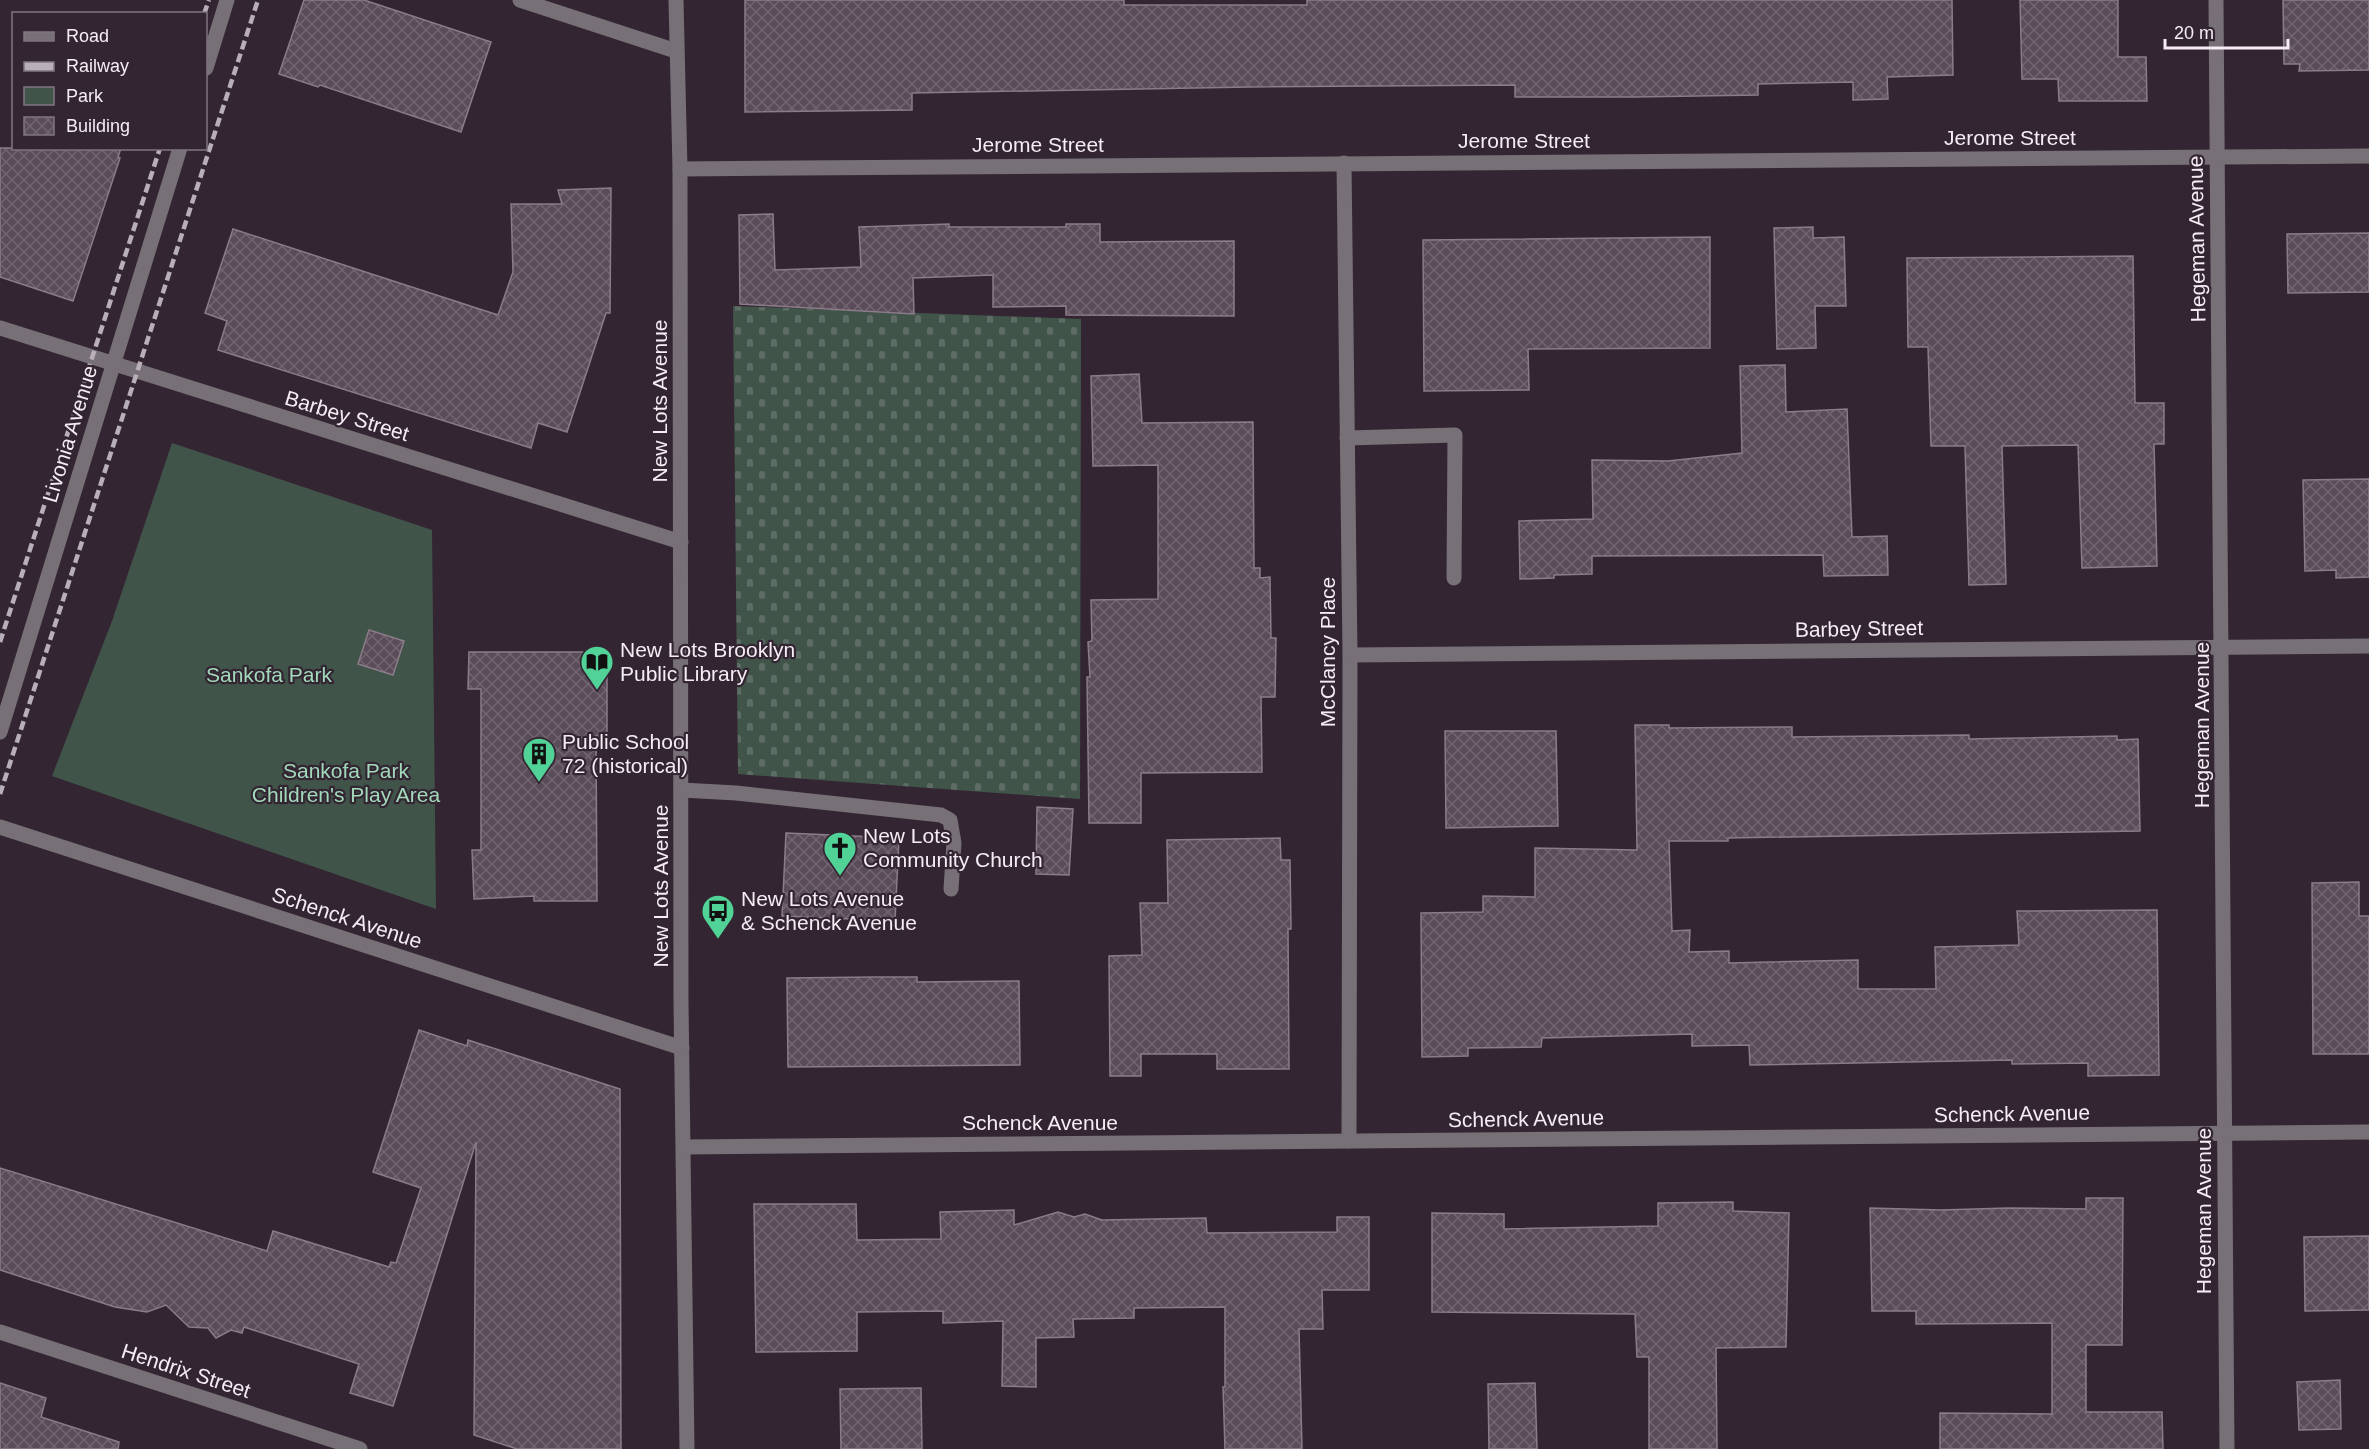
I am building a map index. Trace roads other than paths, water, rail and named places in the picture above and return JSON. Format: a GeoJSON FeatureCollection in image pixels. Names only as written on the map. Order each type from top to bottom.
{"type":"FeatureCollection","features":[{"type":"Feature","properties":{"kind":"street"},"geometry":{"type":"LineString","coordinates":[[207,65],[226,0]]}},
{"type":"Feature","properties":{"kind":"street"},"geometry":{"type":"LineString","coordinates":[[520,0],[676,51]]}},
{"type":"Feature","properties":{"kind":"street","name":"New Lots Avenue"},"geometry":{"type":"LineString","coordinates":[[676,0],[680,169],[682,1048],[687,1449]]}},
{"type":"Feature","properties":{"kind":"street","name":"Hegeman Avenue"},"geometry":{"type":"LineString","coordinates":[[2216,0],[2228,1449]]}},
{"type":"Feature","properties":{"kind":"street","name":"Livonia Avenue"},"geometry":{"type":"LineString","coordinates":[[0,732],[179,150]]}},
{"type":"Feature","properties":{"kind":"street","name":"Jerome Street"},"geometry":{"type":"LineString","coordinates":[[680,169],[2369,156]]}},
{"type":"Feature","properties":{"kind":"street","name":"McClancy Place"},"geometry":{"type":"LineString","coordinates":[[1344,163],[1350,656],[1349,1141]]}},
{"type":"Feature","properties":{"kind":"street","name":"Barbey Street"},"geometry":{"type":"LineString","coordinates":[[0,328],[681,542]]}},
{"type":"Feature","properties":{"kind":"street"},"geometry":{"type":"LineString","coordinates":[[1347,438],[1455,435],[1454,578]]}},
{"type":"Feature","properties":{"kind":"street","name":"Barbey Street"},"geometry":{"type":"LineString","coordinates":[[1350,656],[2369,646]]}},
{"type":"Feature","properties":{"kind":"street"},"geometry":{"type":"LineString","coordinates":[[682,790],[748,794],[941,815],[950,820],[953,830],[951,889]]}},
{"type":"Feature","properties":{"kind":"street","name":"Schenck Avenue"},"geometry":{"type":"LineString","coordinates":[[0,827],[682,1048]]}},
{"type":"Feature","properties":{"kind":"street","name":"Schenck Avenue"},"geometry":{"type":"LineString","coordinates":[[684,1147],[2369,1132]]}},
{"type":"Feature","properties":{"kind":"street","name":"Hendrix Street"},"geometry":{"type":"LineString","coordinates":[[0,1332],[360,1449]]}},
{"type":"Feature","properties":{"kind":"railway"},"geometry":{"type":"LineString","coordinates":[[205,12],[209,0]]}},
{"type":"Feature","properties":{"kind":"railway"},"geometry":{"type":"LineString","coordinates":[[0,794],[258,0]]}},
{"type":"Feature","properties":{"kind":"railway"},"geometry":{"type":"LineString","coordinates":[[0,642],[159,150]]}},
{"type":"Feature","properties":{"kind":"place","name":"New Lots Brooklyn Public Library"},"geometry":{"type":"Point","coordinates":[597,691]}},
{"type":"Feature","properties":{"kind":"place","name":"Public School 72 (historical)"},"geometry":{"type":"Point","coordinates":[539,783]}},
{"type":"Feature","properties":{"kind":"place","name":"New Lots Community Church"},"geometry":{"type":"Point","coordinates":[840,877]}},
{"type":"Feature","properties":{"kind":"place","name":"New Lots Avenue & Schenck Avenue"},"geometry":{"type":"Point","coordinates":[718,940]}},
{"type":"Feature","properties":{"kind":"park label","name":"Sankofa Park"},"geometry":{"type":"Point","coordinates":[269,675]}},
{"type":"Feature","properties":{"kind":"park label","name":"Sankofa Park Children's Play Area"},"geometry":{"type":"Point","coordinates":[346,783]}}]}
